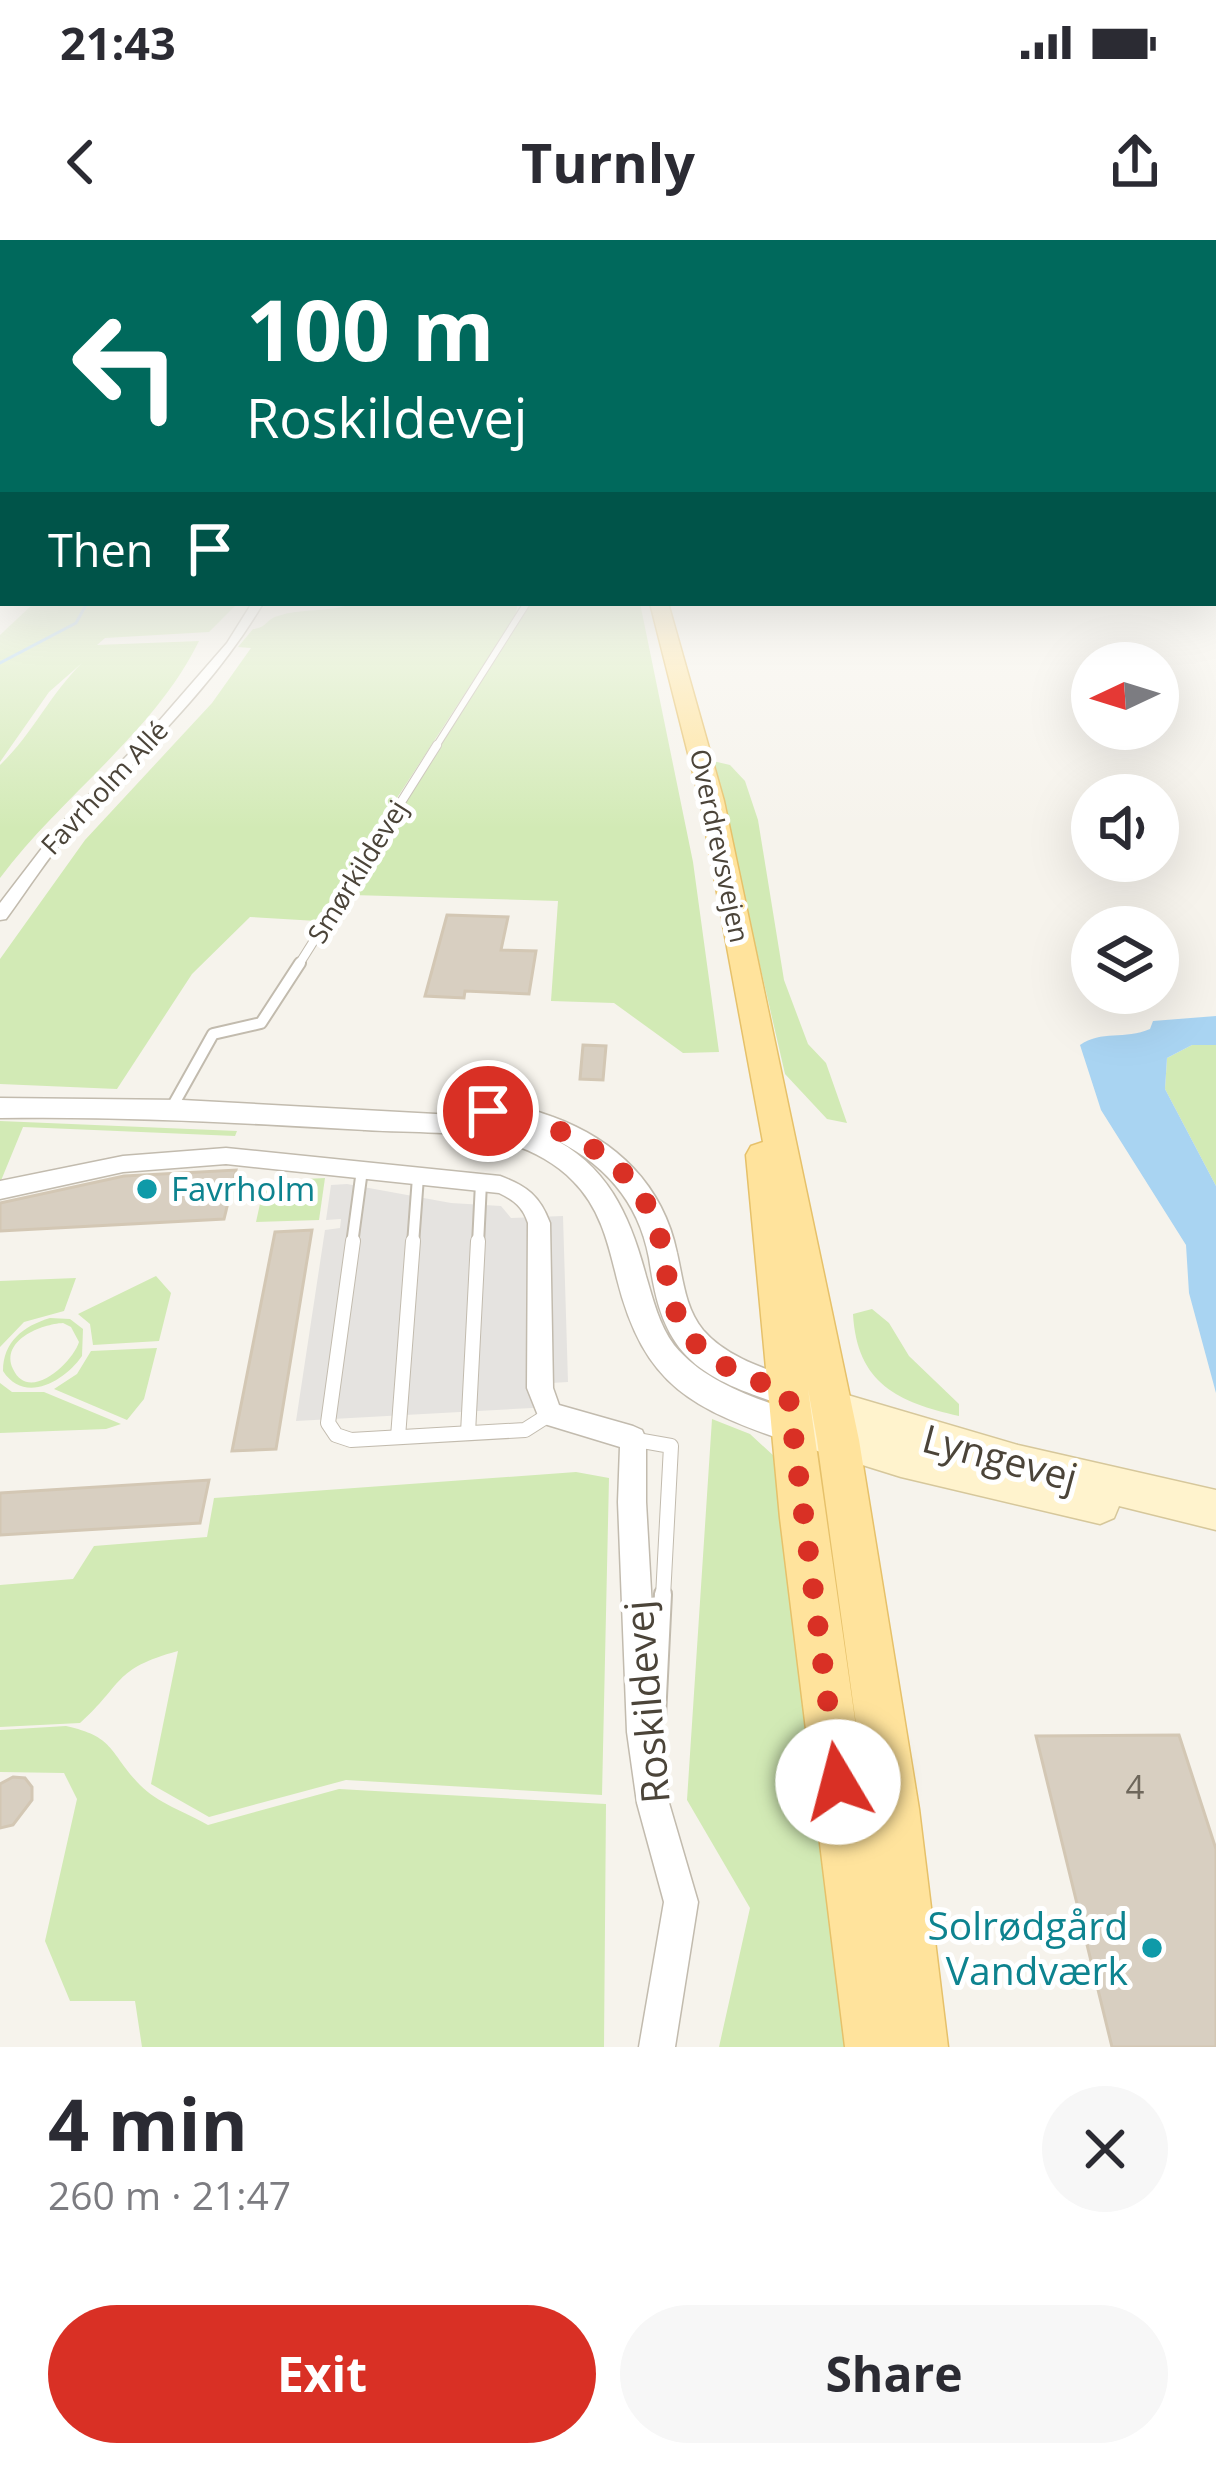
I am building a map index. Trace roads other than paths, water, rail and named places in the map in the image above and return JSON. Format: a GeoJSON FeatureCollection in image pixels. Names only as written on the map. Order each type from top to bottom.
{"type":"FeatureCollection","features":[{"type":"Feature","properties":{"kind":"main road","name":"Overdrevsvejen"},"geometry":{"type":"LineString","coordinates":[[674,660],[712,801],[753,1022],[769,1076],[813,1417]]}},
{"type":"Feature","properties":{"kind":"main road","name":"Overdrevsvejen"},"geometry":{"type":"LineString","coordinates":[[753,1022],[764,1164],[778,1216],[813,1417]]}},
{"type":"Feature","properties":{"kind":"main road","name":"Lyngevej"},"geometry":{"type":"LineString","coordinates":[[813,1417],[1216,1510]]}},
{"type":"Feature","properties":{"kind":"main road","name":"Lyngevej"},"geometry":{"type":"LineString","coordinates":[[813,1417],[1044,1494],[1216,1525]]}},
{"type":"Feature","properties":{"kind":"main road"},"geometry":{"type":"LineString","coordinates":[[813,1417],[893,1809],[920,2047]]}},
{"type":"Feature","properties":{"kind":"main road"},"geometry":{"type":"LineString","coordinates":[[813,1417],[874,2047]]}},
{"type":"Feature","properties":{"kind":"street","name":"Favrholm Allé"},"geometry":{"type":"LineString","coordinates":[[0,915],[64,829],[152,740],[215,660]]}},
{"type":"Feature","properties":{"kind":"street"},"geometry":{"type":"LineString","coordinates":[[0,1105],[302,1116],[488,1111],[531,1119],[576,1136],[606,1156],[624,1199],[623,1234],[652,1340],[679,1370],[711,1394],[813,1417]]}},
{"type":"Feature","properties":{"kind":"street"},"geometry":{"type":"LineString","coordinates":[[0,1190],[180,1157],[226,1156],[481,1184],[523,1193],[534,1205],[539,1222],[540,1388],[550,1414],[634,1439]]}},
{"type":"Feature","properties":{"kind":"street","name":"Roskildevej"},"geometry":{"type":"LineString","coordinates":[[634,1439],[639,1640],[652,1803],[682,1902],[657,2047]]}},
{"type":"Feature","properties":{"kind":"lane","name":"Smørkildevej"},"geometry":{"type":"LineString","coordinates":[[170,1112],[213,1034],[261,1023],[491,660]]}},
{"type":"Feature","properties":{"kind":"lane"},"geometry":{"type":"LineString","coordinates":[[362,1171],[328,1423],[336,1436],[351,1440],[525,1430],[550,1414]]}},
{"type":"Feature","properties":{"kind":"lane"},"geometry":{"type":"LineString","coordinates":[[398,1437],[418,1177]]}},
{"type":"Feature","properties":{"kind":"lane"},"geometry":{"type":"LineString","coordinates":[[468,1433],[481,1184]]}},
{"type":"Feature","properties":{"kind":"lane"},"geometry":{"type":"LineString","coordinates":[[634,1439],[670,1446],[652,1803]]}},
{"type":"Feature","properties":{"kind":"water"},"geometry":{"type":"Polygon","coordinates":[[[1216,1016],[1216,1045],[1192,1045],[1167,1058],[1165,1089],[1216,1186],[1216,1393],[1189,1293],[1186,1245],[1101,1110],[1080,1045],[1141,1032],[1150,1029],[1153,1021],[1216,1016]]]}},
{"type":"Feature","properties":{"kind":"waterway"},"geometry":{"type":"LineString","coordinates":[[0,663],[5,660]]}},
{"type":"Feature","properties":{"kind":"place","name":"Favrholm"},"geometry":{"type":"Point","coordinates":[147,1189]}},
{"type":"Feature","properties":{"kind":"place","name":"Solrødgård Vandværk"},"geometry":{"type":"Point","coordinates":[1152,1948]}}]}
